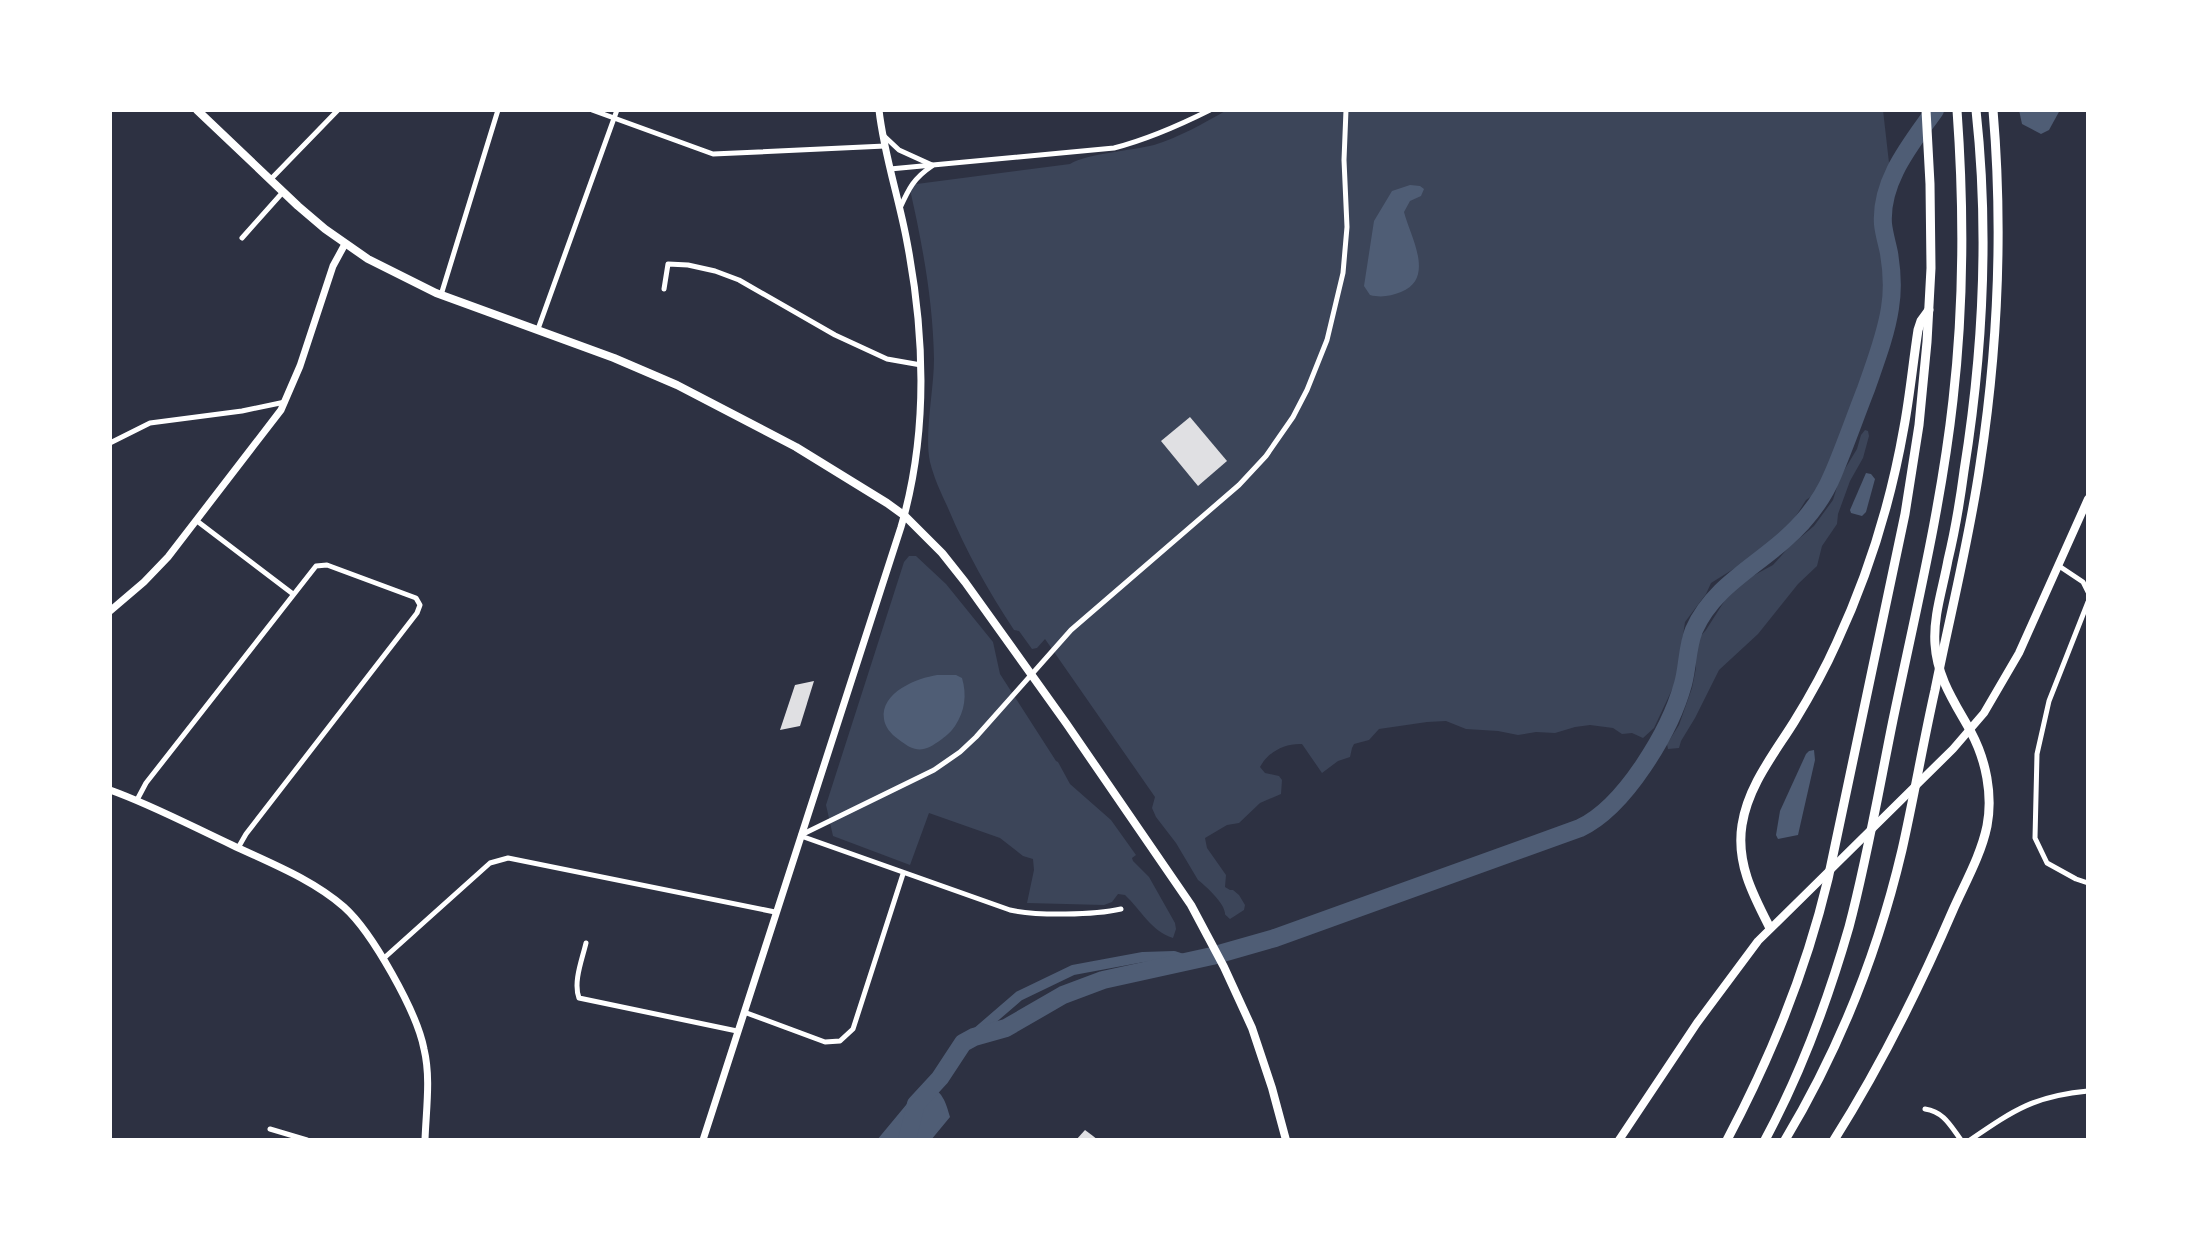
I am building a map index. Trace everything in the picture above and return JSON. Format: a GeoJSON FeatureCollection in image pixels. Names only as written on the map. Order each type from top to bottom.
{"type":"FeatureCollection","features":[{"type":"Feature","properties":{"kind":"highway"},"geometry":{"type":"LineString","coordinates":[[1727,1140],[1766,1063],[1810,944],[1828,879],[1910,482],[1923,392],[1929,310],[1931,244],[1926,110]]}},
{"type":"Feature","properties":{"kind":"highway"},"geometry":{"type":"LineString","coordinates":[[1765,1140],[1818,1023],[1849,924],[1935,519],[1953,401],[1960,317],[1962,207],[1957,110]]}},
{"type":"Feature","properties":{"kind":"highway"},"geometry":{"type":"LineString","coordinates":[[1834,1140],[1919,986],[1983,838],[1989,810],[1980,753],[1942,677],[1936,652],[1935,627],[1964,471],[1978,354],[1982,215],[1976,110]]}},
{"type":"Feature","properties":{"kind":"highway"},"geometry":{"type":"LineString","coordinates":[[1785,1140],[1838,1038],[1884,915],[1905,835],[1966,542],[1985,431],[1994,344],[1997,208],[1993,110]]}},
{"type":"Feature","properties":{"kind":"highway"},"geometry":{"type":"LineString","coordinates":[[1770,928],[1744,870],[1740,843],[1744,814],[1760,777],[1827,664],[1867,569],[1884,518],[1898,458],[1918,330],[1929,310]]}},
{"type":"Feature","properties":{"kind":"main road"},"geometry":{"type":"LineString","coordinates":[[197,110],[283,192],[345,244],[391,272],[441,295],[634,366],[677,385],[796,447],[905,516],[953,566],[1156,852],[1206,932],[1259,1044],[1286,1140]]}},
{"type":"Feature","properties":{"kind":"main road"},"geometry":{"type":"LineString","coordinates":[[703,1140],[905,516],[912,481],[919,428],[921,365],[917,305],[879,110]]}},
{"type":"Feature","properties":{"kind":"main road"},"geometry":{"type":"LineString","coordinates":[[110,611],[160,565],[276,418],[286,402],[333,266],[345,244]]}},
{"type":"Feature","properties":{"kind":"main road"},"geometry":{"type":"LineString","coordinates":[[1619,1140],[1710,1004],[1770,928],[1937,765],[1992,702],[2013,665],[2088,499]]}},
{"type":"Feature","properties":{"kind":"main road"},"geometry":{"type":"LineString","coordinates":[[110,790],[305,881],[332,898],[360,924],[411,1012],[424,1047],[427,1074],[425,1140]]}},
{"type":"Feature","properties":{"kind":"street"},"geometry":{"type":"LineString","coordinates":[[270,180],[338,110]]}},
{"type":"Feature","properties":{"kind":"street"},"geometry":{"type":"LineString","coordinates":[[441,295],[498,110]]}},
{"type":"Feature","properties":{"kind":"street"},"geometry":{"type":"LineString","coordinates":[[592,110],[713,154],[885,146]]}},
{"type":"Feature","properties":{"kind":"street"},"geometry":{"type":"LineString","coordinates":[[538,330],[617,110]]}},
{"type":"Feature","properties":{"kind":"street"},"geometry":{"type":"LineString","coordinates":[[890,169],[1114,148],[1156,136],[1210,110]]}},
{"type":"Feature","properties":{"kind":"street"},"geometry":{"type":"LineString","coordinates":[[800,836],[923,776],[960,752],[1071,630],[1231,493],[1276,443],[1312,379],[1331,326],[1339,292],[1346,242],[1346,110]]}},
{"type":"Feature","properties":{"kind":"street"},"geometry":{"type":"LineString","coordinates":[[883,135],[899,150],[933,166]]}},
{"type":"Feature","properties":{"kind":"street"},"geometry":{"type":"LineString","coordinates":[[900,209],[910,186],[933,166]]}},
{"type":"Feature","properties":{"kind":"street"},"geometry":{"type":"LineString","coordinates":[[242,238],[283,192]]}},
{"type":"Feature","properties":{"kind":"street"},"geometry":{"type":"LineString","coordinates":[[664,289],[668,264],[715,271],[739,280],[835,335],[887,359],[921,365]]}},
{"type":"Feature","properties":{"kind":"street"},"geometry":{"type":"LineString","coordinates":[[110,443],[150,423],[286,402]]}},
{"type":"Feature","properties":{"kind":"street"},"geometry":{"type":"LineString","coordinates":[[197,521],[293,594]]}},
{"type":"Feature","properties":{"kind":"street"},"geometry":{"type":"LineString","coordinates":[[137,800],[146,783],[318,565],[327,565],[413,596],[420,603],[417,613],[238,848]]}},
{"type":"Feature","properties":{"kind":"street"},"geometry":{"type":"LineString","coordinates":[[2059,566],[2083,582],[2088,592]]}},
{"type":"Feature","properties":{"kind":"street"},"geometry":{"type":"LineString","coordinates":[[2088,602],[2049,701],[2037,754],[2035,838],[2047,863],[2088,883]]}},
{"type":"Feature","properties":{"kind":"street"},"geometry":{"type":"LineString","coordinates":[[800,836],[1018,912],[1103,912],[1121,909]]}},
{"type":"Feature","properties":{"kind":"street"},"geometry":{"type":"LineString","coordinates":[[382,960],[490,863],[508,858],[775,912]]}},
{"type":"Feature","properties":{"kind":"street"},"geometry":{"type":"LineString","coordinates":[[743,1012],[825,1042],[840,1041],[853,1029],[904,873]]}},
{"type":"Feature","properties":{"kind":"street"},"geometry":{"type":"LineString","coordinates":[[586,943],[577,990],[579,998],[737,1031]]}},
{"type":"Feature","properties":{"kind":"street"},"geometry":{"type":"LineString","coordinates":[[1970,1140],[2026,1104],[2056,1095],[2088,1091]]}},
{"type":"Feature","properties":{"kind":"street"},"geometry":{"type":"LineString","coordinates":[[1925,1109],[1945,1117],[1961,1140]]}},
{"type":"Feature","properties":{"kind":"street"},"geometry":{"type":"LineString","coordinates":[[270,1129],[307,1140]]}},
{"type":"Feature","properties":{"kind":"shaded area"},"geometry":{"type":"Polygon","coordinates":[[[1227,110],[1883,110],[1893,198],[1890,210],[1895,303],[1839,471],[1818,503],[1812,496],[1806,500],[1789,527],[1764,550],[1711,583],[1685,622],[1676,681],[1654,728],[1643,738],[1632,733],[1622,734],[1613,728],[1590,725],[1555,733],[1518,735],[1466,729],[1446,721],[1427,722],[1379,729],[1369,740],[1354,744],[1350,757],[1338,761],[1322,773],[1302,744],[1283,747],[1272,753],[1260,767],[1265,773],[1279,776],[1282,780],[1281,794],[1260,803],[1239,823],[1227,825],[1205,838],[1207,848],[1226,875],[1225,887],[1239,895],[1245,905],[1244,910],[1230,919],[1219,900],[1198,880],[1156,817],[1152,808],[1155,797],[1045,639],[1032,649],[1019,631],[1014,630],[962,540],[940,491],[928,451],[934,359],[932,315],[909,185],[1070,164],[1098,155],[1154,145],[1227,110]]]}},
{"type":"Feature","properties":{"kind":"shaded area"},"geometry":{"type":"Polygon","coordinates":[[[2019,110],[2060,110],[2049,130],[2041,134],[2022,124],[2019,110]]]}},
{"type":"Feature","properties":{"kind":"shaded area"},"geometry":{"type":"Polygon","coordinates":[[[1410,185],[1424,189],[1421,196],[1410,201],[1404,212],[1418,256],[1417,277],[1411,286],[1401,292],[1386,296],[1370,295],[1364,286],[1374,221],[1392,191],[1410,185]]]}},
{"type":"Feature","properties":{"kind":"shaded area"},"geometry":{"type":"Polygon","coordinates":[[[1865,430],[1869,436],[1863,458],[1850,481],[1837,524],[1822,546],[1817,566],[1798,584],[1758,634],[1719,670],[1679,748],[1668,749],[1667,744],[1679,725],[1692,688],[1697,640],[1734,586],[1773,565],[1814,526],[1833,500],[1840,477],[1865,430]]]}},
{"type":"Feature","properties":{"kind":"shaded area"},"geometry":{"type":"Polygon","coordinates":[[[1866,473],[1875,479],[1866,512],[1862,516],[1850,510],[1866,473]]]}},
{"type":"Feature","properties":{"kind":"shaded area"},"geometry":{"type":"Polygon","coordinates":[[[909,556],[916,556],[946,584],[993,642],[1000,674],[1070,784],[1111,820],[1136,855],[1133,861],[1149,877],[1175,923],[1173,938],[1152,925],[1125,895],[1118,894],[1112,902],[1104,905],[1027,903],[1034,870],[1033,859],[1023,856],[1000,838],[929,813],[910,865],[833,836],[826,805],[904,562],[909,556]]]}},
{"type":"Feature","properties":{"kind":"shaded area"},"geometry":{"type":"Polygon","coordinates":[[[937,675],[962,678],[963,709],[946,736],[930,747],[915,749],[904,744],[889,730],[884,709],[902,688],[937,675]]]}},
{"type":"Feature","properties":{"kind":"shaded area"},"geometry":{"type":"Polygon","coordinates":[[[1814,750],[1815,760],[1798,835],[1778,839],[1780,811],[1806,754],[1814,750]]]}},
{"type":"Feature","properties":{"kind":"shaded area"},"geometry":{"type":"Polygon","coordinates":[[[926,1087],[940,1093],[950,1117],[931,1140],[877,1140],[916,1093],[926,1087]]]}},
{"type":"Feature","properties":{"kind":"building"},"geometry":{"type":"Polygon","coordinates":[[[1190,417],[1227,461],[1198,486],[1161,441],[1190,417]]]}},
{"type":"Feature","properties":{"kind":"building"},"geometry":{"type":"Polygon","coordinates":[[[814,681],[800,726],[780,730],[795,685],[814,681]]]}},
{"type":"Feature","properties":{"kind":"building"},"geometry":{"type":"Polygon","coordinates":[[[1085,1130],[1093,1136],[1098,1140],[1076,1140],[1085,1130]]]}},
{"type":"Feature","properties":{"kind":"waterway"},"geometry":{"type":"LineString","coordinates":[[907,1140],[916,1104],[940,1078],[963,1043],[974,1037],[1006,1028],[1063,995],[1103,980],[1212,956],[1275,938],[1580,828],[1613,803],[1644,766],[1668,723],[1683,684],[1692,636],[1702,616],[1722,591],[1799,526],[1829,484],[1866,389],[1888,318],[1892,280],[1883,224],[1887,192],[1899,163],[1935,110]]}},
{"type":"Feature","properties":{"kind":"waterway"},"geometry":{"type":"LineString","coordinates":[[968,1040],[1019,996],[1073,970],[1143,957],[1174,956],[1189,961]]}}]}
